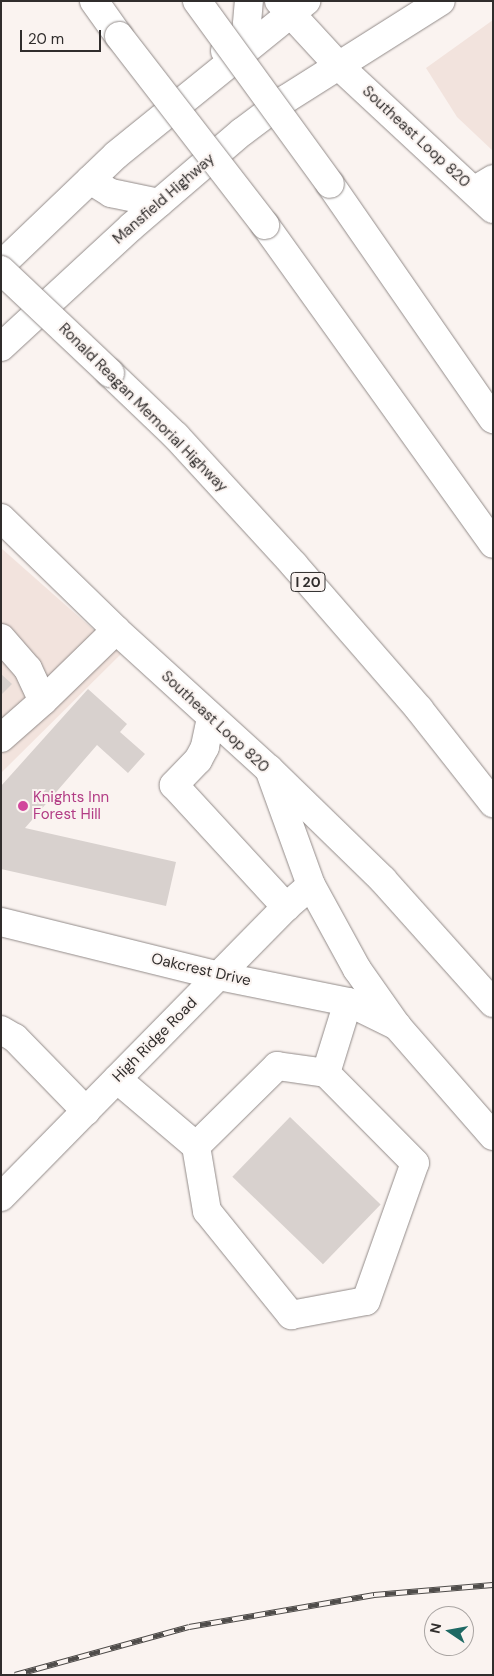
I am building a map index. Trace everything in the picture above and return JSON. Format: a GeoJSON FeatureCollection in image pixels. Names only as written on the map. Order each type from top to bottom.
{"type":"FeatureCollection","features":[{"type":"Feature","properties":{"kind":"main road"},"geometry":{"type":"LineString","coordinates":[[94,1],[265,225],[493,544]]}},
{"type":"Feature","properties":{"kind":"main road"},"geometry":{"type":"LineString","coordinates":[[197,1],[330,184],[493,419]]}},
{"type":"Feature","properties":{"kind":"main road"},"geometry":{"type":"LineString","coordinates":[[1,242],[246,34],[249,1]]}},
{"type":"Feature","properties":{"kind":"main road","name":"Mansfield Highway"},"geometry":{"type":"LineString","coordinates":[[1,347],[159,203],[264,115],[440,1]]}},
{"type":"Feature","properties":{"kind":"main road"},"geometry":{"type":"LineString","coordinates":[[1,265],[116,155],[292,5]]}},
{"type":"Feature","properties":{"kind":"main road","name":"Southeast Loop 820"},"geometry":{"type":"LineString","coordinates":[[292,5],[339,66],[487,193]]}},
{"type":"Feature","properties":{"kind":"main road"},"geometry":{"type":"LineString","coordinates":[[90,180],[111,193],[159,203]]}},
{"type":"Feature","properties":{"kind":"main road","name":"Ronald Reagan Memorial Highway"},"geometry":{"type":"LineString","coordinates":[[1,270],[176,436],[294,565],[419,709],[493,803]]}},
{"type":"Feature","properties":{"kind":"main road","name":"Southeast Loop 820"},"geometry":{"type":"LineString","coordinates":[[1,518],[116,630],[269,769],[311,885],[357,969],[397,1026],[493,1136]]}},
{"type":"Feature","properties":{"kind":"main road"},"geometry":{"type":"LineString","coordinates":[[1,738],[43,701],[116,630]]}},
{"type":"Feature","properties":{"kind":"main road"},"geometry":{"type":"LineString","coordinates":[[1,638],[28,669],[43,701]]}},
{"type":"Feature","properties":{"kind":"main road"},"geometry":{"type":"LineString","coordinates":[[211,718],[205,748],[198,760],[174,785],[286,906]]}},
{"type":"Feature","properties":{"kind":"main road"},"geometry":{"type":"LineString","coordinates":[[269,769],[383,880],[493,1003]]}},
{"type":"Feature","properties":{"kind":"main road","name":"High Ridge Road"},"geometry":{"type":"LineString","coordinates":[[1,1197],[286,906],[311,885]]}},
{"type":"Feature","properties":{"kind":"main road","name":"Oakcrest Drive"},"geometry":{"type":"LineString","coordinates":[[1,922],[219,976],[348,1002],[397,1026]]}},
{"type":"Feature","properties":{"kind":"main road"},"geometry":{"type":"LineString","coordinates":[[326,1073],[348,1002]]}},
{"type":"Feature","properties":{"kind":"main road"},"geometry":{"type":"LineString","coordinates":[[1,1030],[16,1038],[86,1110]]}},
{"type":"Feature","properties":{"kind":"main road"},"geometry":{"type":"LineString","coordinates":[[117,1079],[196,1146],[207,1211],[291,1315],[366,1301],[415,1163],[326,1073],[277,1066],[196,1146]]}},
{"type":"Feature","properties":{"kind":"shaded area"},"geometry":{"type":"Polygon","coordinates":[[[493,20],[493,151],[457,117],[426,68],[493,20]]]}},
{"type":"Feature","properties":{"kind":"shaded area"},"geometry":{"type":"Polygon","coordinates":[[[1,548],[121,654],[1,773],[1,548]]]}},
{"type":"Feature","properties":{"kind":"building"},"geometry":{"type":"Polygon","coordinates":[[[1,674],[12,684],[1,695],[1,674]]]}},
{"type":"Feature","properties":{"kind":"building","name":"Knights Inn Forest Hill"},"geometry":{"type":"Polygon","coordinates":[[[88,689],[127,724],[120,732],[145,754],[128,773],[97,745],[25,828],[176,862],[166,906],[1,869],[1,786],[88,689]]]}},
{"type":"Feature","properties":{"kind":"building"},"geometry":{"type":"Polygon","coordinates":[[[290,1117],[381,1205],[323,1264],[232,1177],[290,1117]]]}},
{"type":"Feature","properties":{"kind":"railway"},"geometry":{"type":"LineString","coordinates":[[15,1675],[189,1627],[374,1595],[493,1585]]}},
{"type":"Feature","properties":{"kind":"place","name":"Knights Inn Forest Hill"},"geometry":{"type":"Point","coordinates":[23,806]}}]}
